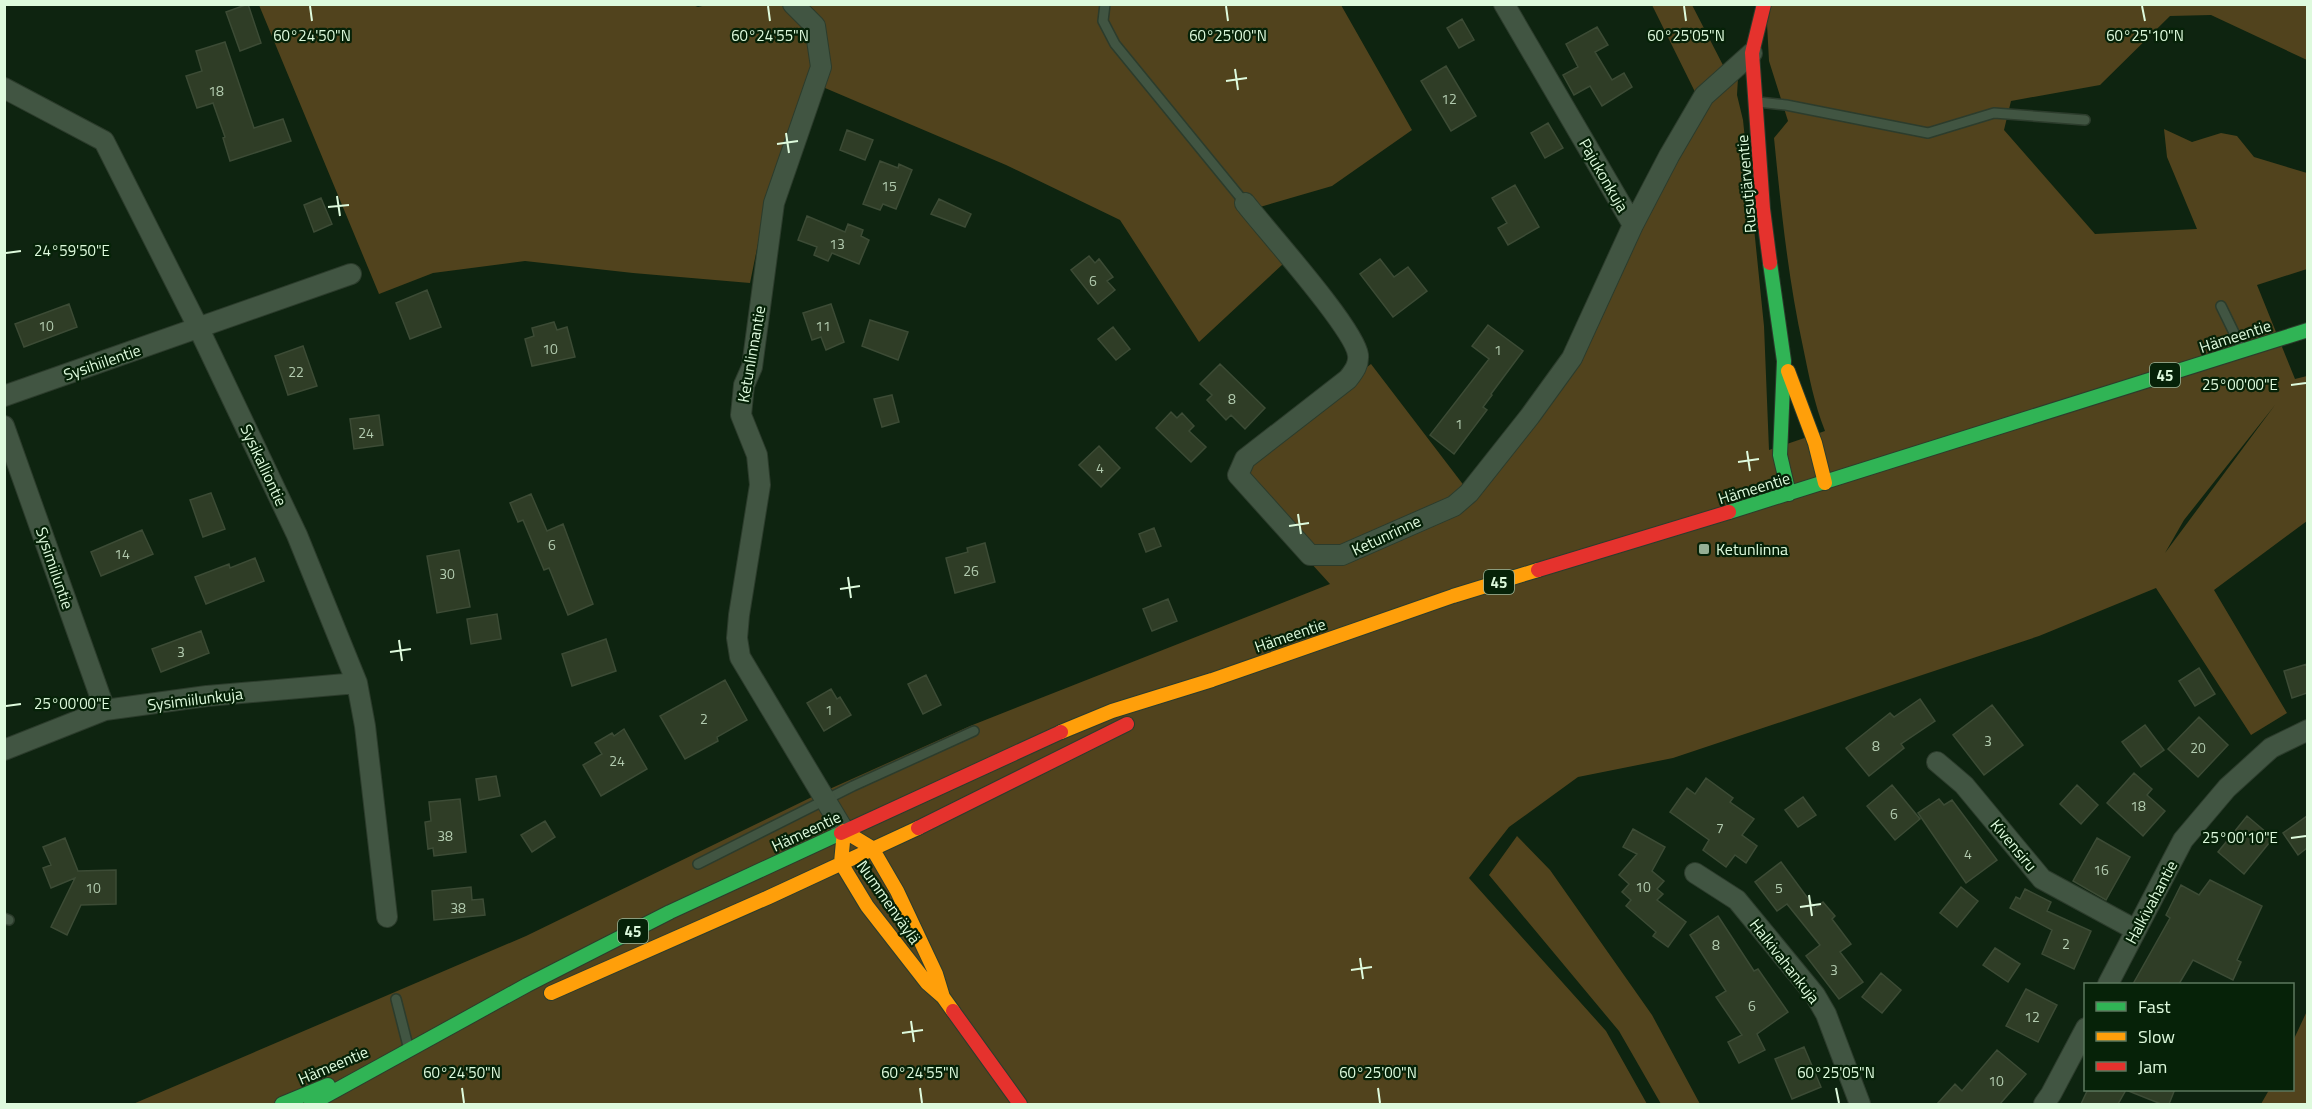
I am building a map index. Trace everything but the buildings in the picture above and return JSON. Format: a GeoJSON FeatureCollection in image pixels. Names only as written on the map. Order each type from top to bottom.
{"type":"FeatureCollection","features":[{"type":"Feature","properties":{"kind":"main road","name":"Rusutjärventie"},"geometry":{"type":"LineString","coordinates":[[1764,4],[1752,53],[1763,208],[1784,361],[1780,454],[1790,494]]}},
{"type":"Feature","properties":{"kind":"main road","name":"Hämeentie"},"geometry":{"type":"LineString","coordinates":[[282,1104],[428,1041],[527,985],[670,912],[1032,744],[1112,711],[1212,680],[1453,596],[1790,494],[2307,330]]}},
{"type":"Feature","properties":{"kind":"main road","name":"Rusutjärventie"},"geometry":{"type":"LineString","coordinates":[[1784,361],[1815,442],[1825,483]]}},
{"type":"Feature","properties":{"kind":"main road","name":"Hämeentie"},"geometry":{"type":"LineString","coordinates":[[534,1000],[841,863],[1013,783],[1212,680]]}},
{"type":"Feature","properties":{"kind":"main road","name":"Nummenväylä"},"geometry":{"type":"LineString","coordinates":[[944,997],[936,974],[897,891],[873,848],[844,831],[841,863],[867,906],[927,983],[944,997],[1020,1104]]}},
{"type":"Feature","properties":{"kind":"main road","name":"Hämeentie"},"geometry":{"type":"LineString","coordinates":[[428,1041],[513,1008]]}},
{"type":"Feature","properties":{"kind":"main road","name":"Hämeentie"},"geometry":{"type":"LineString","coordinates":[[312,1104],[403,1053]]}},
{"type":"Feature","properties":{"kind":"street","name":"Ketunlinnantie"},"geometry":{"type":"LineString","coordinates":[[793,4],[815,26],[821,67],[774,203],[752,367],[744,385],[741,415],[757,455],[760,485],[737,638],[740,657],[844,831]]}},
{"type":"Feature","properties":{"kind":"street","name":"Pajukonkuja"},"geometry":{"type":"LineString","coordinates":[[1503,4],[1633,225]]}},
{"type":"Feature","properties":{"kind":"street","name":"Pajukonkuja"},"geometry":{"type":"LineString","coordinates":[[1633,225],[1704,96],[1752,53]]}},
{"type":"Feature","properties":{"kind":"street","name":"Sysikalliontie"},"geometry":{"type":"LineString","coordinates":[[4,88],[104,141],[199,328],[297,535],[357,683],[365,726],[387,917]]}},
{"type":"Feature","properties":{"kind":"street","name":"Ketunrinne"},"geometry":{"type":"LineString","coordinates":[[1245,203],[1345,327],[1358,352],[1358,366],[1348,380],[1245,459],[1238,475],[1310,555],[1342,555],[1454,506],[1469,493],[1572,358],[1633,225]]}},
{"type":"Feature","properties":{"kind":"street","name":"Sysihiilentie"},"geometry":{"type":"LineString","coordinates":[[4,396],[351,274]]}},
{"type":"Feature","properties":{"kind":"street","name":"Sysimiiluntie"},"geometry":{"type":"LineString","coordinates":[[4,426],[105,710]]}},
{"type":"Feature","properties":{"kind":"street","name":"Sysimiilunkuja"},"geometry":{"type":"LineString","coordinates":[[4,750],[105,710],[207,696],[357,683]]}},
{"type":"Feature","properties":{"kind":"street","name":"Halkivahantie"},"geometry":{"type":"LineString","coordinates":[[2109,983],[2183,840],[2227,788],[2271,748],[2307,730]]}},
{"type":"Feature","properties":{"kind":"street","name":"Kivensiru"},"geometry":{"type":"LineString","coordinates":[[1936,762],[1964,784],[2042,879],[2136,930]]}},
{"type":"Feature","properties":{"kind":"street","name":"Halkivahankuja"},"geometry":{"type":"LineString","coordinates":[[1695,873],[1737,900],[1815,995],[1826,1014],[1860,1104]]}},
{"type":"Feature","properties":{"kind":"street"},"geometry":{"type":"LineString","coordinates":[[2044,1104],[2084,1030]]}},
{"type":"Feature","properties":{"kind":"lane"},"geometry":{"type":"LineString","coordinates":[[1105,4],[1103,21],[1115,44],[1245,203]]}},
{"type":"Feature","properties":{"kind":"lane"},"geometry":{"type":"LineString","coordinates":[[1755,102],[1786,105],[1928,133],[1994,113],[2085,120]]}},
{"type":"Feature","properties":{"kind":"lane"},"geometry":{"type":"LineString","coordinates":[[2221,306],[2243,351]]}},
{"type":"Feature","properties":{"kind":"lane"},"geometry":{"type":"LineString","coordinates":[[698,864],[919,754],[974,730]]}},
{"type":"Feature","properties":{"kind":"lane"},"geometry":{"type":"LineString","coordinates":[[396,999],[403,1053]]}},
{"type":"Feature","properties":{"kind":"shaded area"},"geometry":{"type":"Polygon","coordinates":[[[690,4],[698,7],[711,4],[783,5],[809,31],[814,67],[761,229],[750,283],[525,261],[433,273],[379,294],[259,5],[690,4]]]}},
{"type":"Feature","properties":{"kind":"shaded area"},"geometry":{"type":"Polygon","coordinates":[[[804,5],[1341,5],[1412,130],[1332,186],[1260,207],[1283,264],[1199,342],[1120,220],[1006,165],[825,88],[828,64],[804,5]]]}},
{"type":"Feature","properties":{"kind":"shaded area"},"geometry":{"type":"Polygon","coordinates":[[[1652,5],[1692,5],[1726,71],[1739,61],[1737,95],[1743,120],[1764,326],[1769,450],[1825,431],[1810,379],[1789,269],[1774,138],[1788,121],[1769,61],[1766,5],[2307,5],[2307,60],[2211,15],[2170,16],[2100,85],[2011,101],[2004,130],[2095,234],[2197,229],[2167,157],[2164,129],[2192,142],[2221,133],[2237,136],[2254,157],[2307,173],[2307,269],[2257,285],[2295,379],[2307,376],[2307,521],[2214,590],[2287,713],[2251,735],[2156,588],[2039,636],[1673,758],[1578,777],[1509,827],[1469,878],[1606,1031],[1647,1104],[133,1104],[526,936],[814,796],[970,726],[1330,584],[1228,472],[1371,364],[1465,487],[1557,372],[1699,100],[1652,5]],[[2275,405],[2184,520],[2165,553],[2275,405]]]}},
{"type":"Feature","properties":{"kind":"shaded area"},"geometry":{"type":"Polygon","coordinates":[[[1517,836],[1550,870],[1652,1015],[1700,1104],[1661,1104],[1619,1031],[1489,875],[1517,836]]]}},
{"type":"Feature","properties":{"kind":"shaded area"},"geometry":{"type":"Polygon","coordinates":[[[2307,1011],[2307,1104],[2261,1104],[2268,1091],[2294,1091],[2294,1039],[2307,1011]]]}},
{"type":"Feature","properties":{"kind":"traffic: fast"},"geometry":{"type":"LineString","coordinates":[[1770,263],[1784,361],[1780,455],[1789,494]]}},
{"type":"Feature","properties":{"kind":"traffic: fast"},"geometry":{"type":"LineString","coordinates":[[1729,512],[2308,330]]}},
{"type":"Feature","properties":{"kind":"traffic: fast"},"geometry":{"type":"LineString","coordinates":[[311,1104],[527,985],[670,912],[841,833]]}},
{"type":"Feature","properties":{"kind":"traffic: fast"},"geometry":{"type":"LineString","coordinates":[[282,1104],[328,1085]]}},
{"type":"Feature","properties":{"kind":"traffic: slow"},"geometry":{"type":"LineString","coordinates":[[1788,371],[1815,443],[1825,483]]}},
{"type":"Feature","properties":{"kind":"traffic: slow"},"geometry":{"type":"LineString","coordinates":[[1061,732],[1112,711],[1212,680],[1453,596],[1538,570]]}},
{"type":"Feature","properties":{"kind":"traffic: slow"},"geometry":{"type":"LineString","coordinates":[[551,993],[769,897],[918,828]]}},
{"type":"Feature","properties":{"kind":"traffic: slow"},"geometry":{"type":"LineString","coordinates":[[943,997],[936,974],[897,891],[872,848],[844,831],[841,863],[867,906],[927,983],[943,997],[953,1011]]}},
{"type":"Feature","properties":{"kind":"traffic: jam"},"geometry":{"type":"LineString","coordinates":[[1764,4],[1752,53],[1763,209],[1770,263]]}},
{"type":"Feature","properties":{"kind":"traffic: jam"},"geometry":{"type":"LineString","coordinates":[[1538,570],[1729,512]]}},
{"type":"Feature","properties":{"kind":"traffic: jam"},"geometry":{"type":"LineString","coordinates":[[918,828],[1127,724]]}},
{"type":"Feature","properties":{"kind":"traffic: jam"},"geometry":{"type":"LineString","coordinates":[[841,833],[1061,732]]}},
{"type":"Feature","properties":{"kind":"traffic: jam"},"geometry":{"type":"LineString","coordinates":[[953,1011],[1020,1104]]}},
{"type":"Feature","properties":{"kind":"place","name":"Ketunlinna"},"geometry":{"type":"Point","coordinates":[1704,549]}}]}
